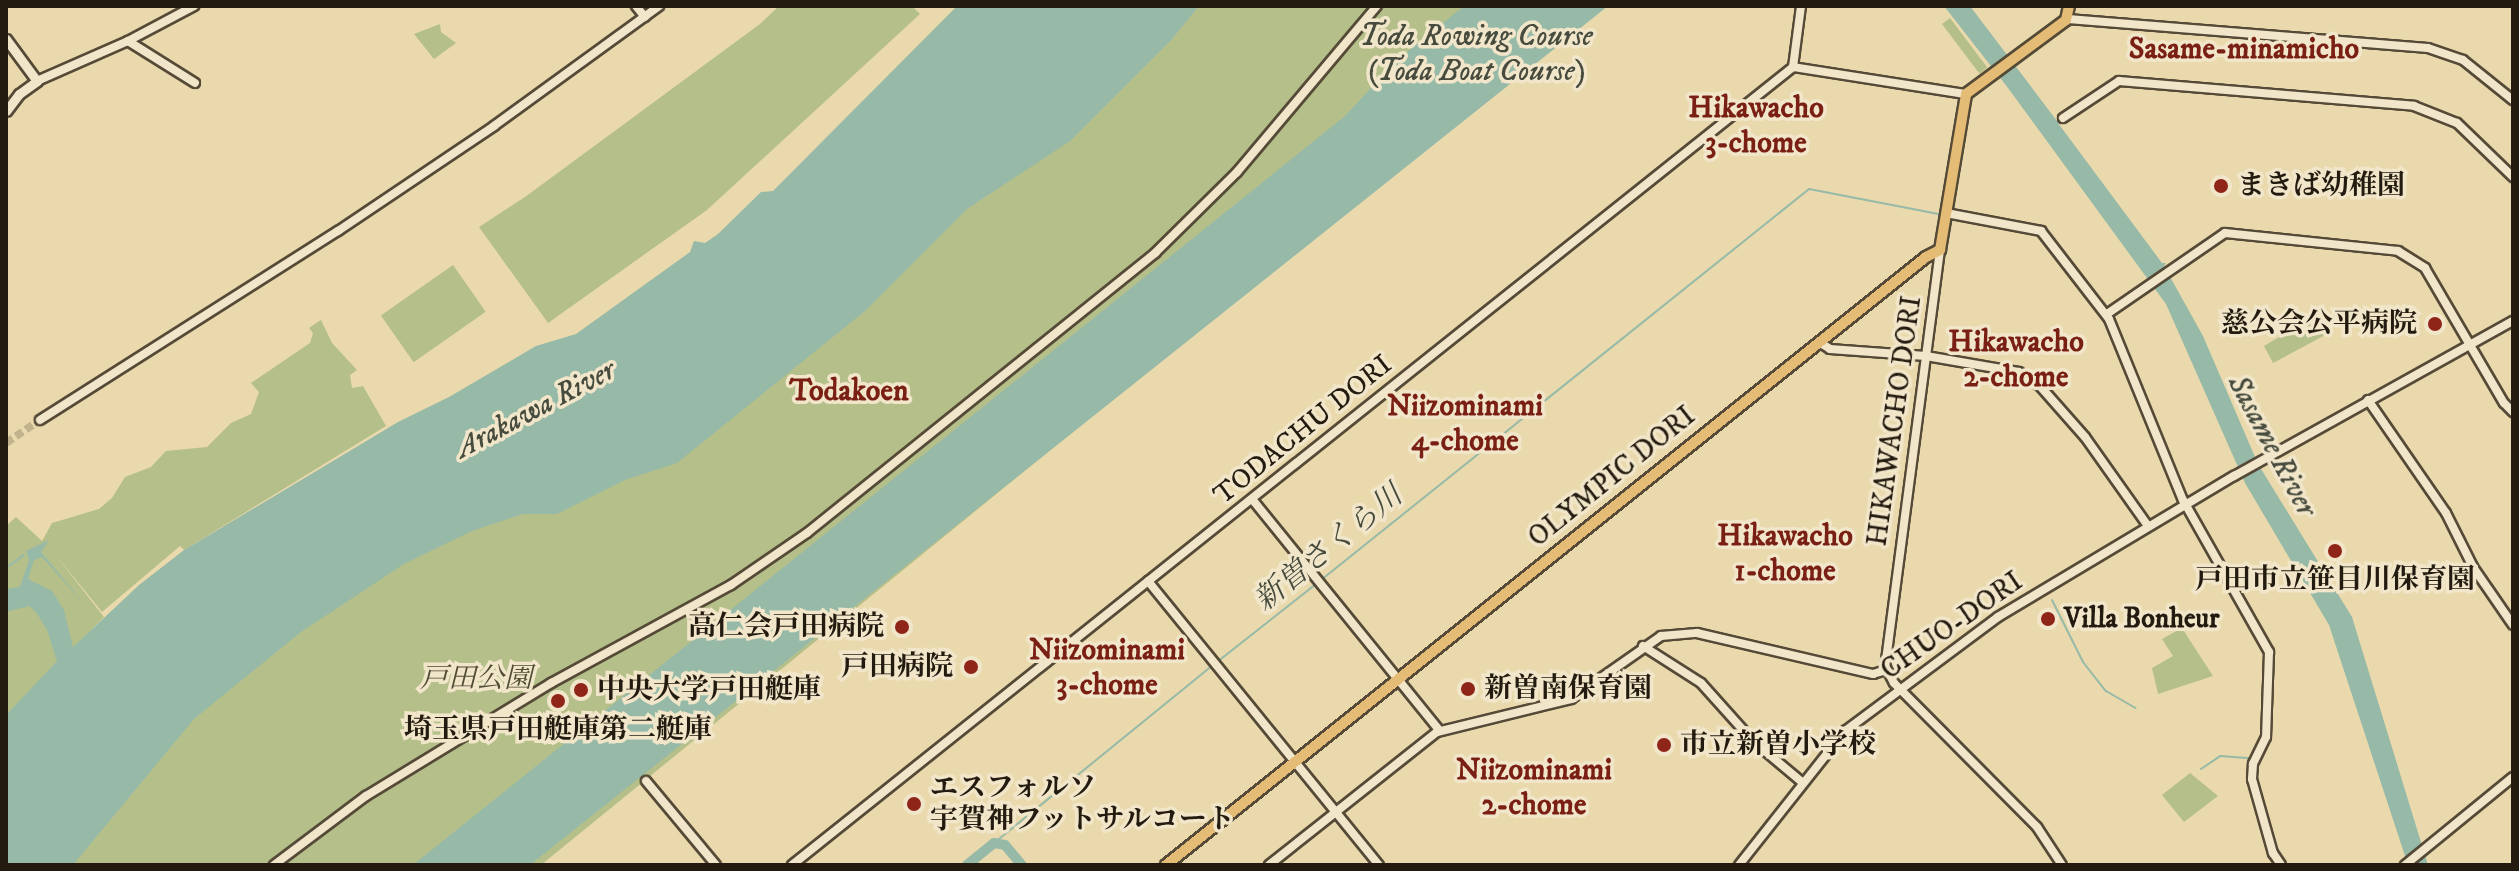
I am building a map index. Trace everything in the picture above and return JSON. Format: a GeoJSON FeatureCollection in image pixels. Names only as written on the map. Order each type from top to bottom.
{"type":"FeatureCollection","features":[{"type":"Feature","properties":{"kind":"main road"},"geometry":{"type":"LineString","coordinates":[[1940,250],[1966,94],[2068,19],[2069,6]]}},
{"type":"Feature","properties":{"kind":"main road"},"geometry":{"type":"LineString","coordinates":[[6,39],[37,81],[19,94],[6,111]]}},
{"type":"Feature","properties":{"kind":"main road","name":"OLYMPIC DORI"},"geometry":{"type":"LineString","coordinates":[[1166,865],[1819,342],[1926,257],[1940,250]]}},
{"type":"Feature","properties":{"kind":"street"},"geometry":{"type":"LineString","coordinates":[[37,81],[128,41],[194,6]]}},
{"type":"Feature","properties":{"kind":"street"},"geometry":{"type":"LineString","coordinates":[[636,6],[645,17]]}},
{"type":"Feature","properties":{"kind":"street"},"geometry":{"type":"LineString","coordinates":[[40,420],[338,231],[494,126],[659,6]]}},
{"type":"Feature","properties":{"kind":"street"},"geometry":{"type":"LineString","coordinates":[[274,865],[366,796],[551,683],[731,585],[807,533],[1155,253],[1237,172],[1377,6]]}},
{"type":"Feature","properties":{"kind":"street"},"geometry":{"type":"LineString","coordinates":[[1801,6],[1793,67],[1966,94]]}},
{"type":"Feature","properties":{"kind":"street"},"geometry":{"type":"LineString","coordinates":[[2068,19],[2428,48],[2463,60],[2513,100]]}},
{"type":"Feature","properties":{"kind":"street"},"geometry":{"type":"LineString","coordinates":[[128,41],[195,83]]}},
{"type":"Feature","properties":{"kind":"street","name":"TODACHU DORI"},"geometry":{"type":"LineString","coordinates":[[792,865],[1793,67]]}},
{"type":"Feature","properties":{"kind":"street"},"geometry":{"type":"LineString","coordinates":[[2063,118],[2119,81],[2414,106],[2457,123],[2513,177]]}},
{"type":"Feature","properties":{"kind":"street"},"geometry":{"type":"LineString","coordinates":[[1946,213],[2041,231],[2107,314],[2186,504],[2269,652],[2266,737],[2253,764],[2252,779],[2273,853],[2281,865]]}},
{"type":"Feature","properties":{"kind":"street"},"geometry":{"type":"LineString","coordinates":[[2107,314],[2213,239],[2231,232],[2398,251],[2425,268],[2469,347],[2513,412]]}},
{"type":"Feature","properties":{"kind":"street","name":"HIKAWACHO DORI"},"geometry":{"type":"LineString","coordinates":[[1886,670],[1884,656],[1940,250]]}},
{"type":"Feature","properties":{"kind":"street"},"geometry":{"type":"LineString","coordinates":[[2513,321],[2368,400],[2446,513],[2473,567],[2513,625]]}},
{"type":"Feature","properties":{"kind":"street"},"geometry":{"type":"LineString","coordinates":[[1819,342],[1830,349],[1926,356],[2006,367],[2031,379],[2085,437],[2148,526]]}},
{"type":"Feature","properties":{"kind":"street","name":"CHUO-DORI"},"geometry":{"type":"LineString","coordinates":[[1739,865],[1845,731],[1900,689],[2010,609],[2368,400]]}},
{"type":"Feature","properties":{"kind":"street"},"geometry":{"type":"LineString","coordinates":[[1252,499],[1439,730]]}},
{"type":"Feature","properties":{"kind":"street"},"geometry":{"type":"LineString","coordinates":[[1148,581],[1379,865]]}},
{"type":"Feature","properties":{"kind":"street"},"geometry":{"type":"LineString","coordinates":[[1269,865],[1439,730],[1571,699],[1643,646],[1668,634],[1697,633],[1873,674],[1886,670],[1900,689],[2037,827],[2062,865]]}},
{"type":"Feature","properties":{"kind":"street"},"geometry":{"type":"LineString","coordinates":[[1643,646],[1701,683],[1753,741],[1803,783]]}},
{"type":"Feature","properties":{"kind":"street"},"geometry":{"type":"LineString","coordinates":[[2405,865],[2513,777]]}},
{"type":"Feature","properties":{"kind":"street"},"geometry":{"type":"LineString","coordinates":[[646,781],[716,865]]}},
{"type":"Feature","properties":{"kind":"green space"},"geometry":{"type":"Polygon","coordinates":[[[779,6],[912,6],[920,14],[707,210],[548,323],[479,227],[525,197],[760,24],[779,6]]]}},
{"type":"Feature","properties":{"kind":"green space","name":"戸田公園"},"geometry":{"type":"Polygon","coordinates":[[[1078,6],[1601,6],[1545,47],[541,865],[6,865],[1078,6]]]}},
{"type":"Feature","properties":{"kind":"green space"},"geometry":{"type":"Polygon","coordinates":[[[1950,18],[1987,68],[1979,74],[1942,24],[1950,18]]]}},
{"type":"Feature","properties":{"kind":"green space"},"geometry":{"type":"Polygon","coordinates":[[[440,24],[441,32],[456,43],[434,59],[414,34],[440,24]]]}},
{"type":"Feature","properties":{"kind":"green space"},"geometry":{"type":"Polygon","coordinates":[[[453,265],[486,312],[414,362],[381,315],[453,265]]]}},
{"type":"Feature","properties":{"kind":"green space"},"geometry":{"type":"Polygon","coordinates":[[[2319,313],[2329,333],[2273,363],[2264,346],[2319,313]]]}},
{"type":"Feature","properties":{"kind":"green space"},"geometry":{"type":"Polygon","coordinates":[[[321,320],[332,343],[357,370],[350,375],[352,388],[363,386],[386,426],[184,550],[180,546],[102,612],[54,553],[104,617],[6,715],[6,526],[16,517],[42,541],[52,523],[99,509],[112,498],[125,477],[151,467],[166,451],[207,447],[231,423],[251,414],[259,392],[251,383],[310,343],[313,333],[309,328],[321,320]]]}},
{"type":"Feature","properties":{"kind":"green space"},"geometry":{"type":"Polygon","coordinates":[[[2182,628],[2213,676],[2158,694],[2152,668],[2173,656],[2162,639],[2182,628]]]}},
{"type":"Feature","properties":{"kind":"green space"},"geometry":{"type":"Polygon","coordinates":[[[2190,773],[2218,796],[2184,822],[2162,795],[2190,773]]]}},
{"type":"Feature","properties":{"kind":"water","name":"Arakawa River"},"geometry":{"type":"Polygon","coordinates":[[[957,6],[1199,6],[1172,39],[1070,141],[967,209],[865,311],[677,463],[625,480],[557,514],[523,514],[472,531],[404,564],[301,632],[194,719],[73,865],[6,865],[6,715],[57,661],[47,630],[36,612],[29,606],[6,612],[6,589],[20,587],[29,560],[26,551],[49,540],[41,552],[85,605],[42,557],[34,560],[28,579],[52,591],[64,610],[73,647],[139,585],[184,550],[398,422],[449,397],[536,346],[576,334],[690,252],[694,241],[705,243],[718,234],[761,192],[773,191],[957,6]]]}},
{"type":"Feature","properties":{"kind":"water","name":"Toda Rowing Course (Toda Boat Course)"},"geometry":{"type":"Polygon","coordinates":[[[1464,6],[1608,6],[530,865],[413,865],[1345,116],[1398,59],[1464,6]]]}},
{"type":"Feature","properties":{"kind":"water"},"geometry":{"type":"Polygon","coordinates":[[[1944,6],[1970,6],[2057,121],[2061,121],[2058,123],[2162,263],[2166,263],[2164,266],[2203,336],[2258,464],[2352,617],[2428,865],[2408,865],[2329,625],[2245,483],[2166,304],[1944,6]]]}},
{"type":"Feature","properties":{"kind":"waterway","name":"新曽さくら川"},"geometry":{"type":"LineString","coordinates":[[1321,580],[1809,189],[1939,214]]}},
{"type":"Feature","properties":{"kind":"waterway"},"geometry":{"type":"LineString","coordinates":[[6,568],[24,555]]}},
{"type":"Feature","properties":{"kind":"waterway","name":"新曽さくら川"},"geometry":{"type":"LineString","coordinates":[[1217,662],[1316,584]]}},
{"type":"Feature","properties":{"kind":"waterway"},"geometry":{"type":"LineString","coordinates":[[2052,600],[2083,662],[2106,691],[2135,708]]}},
{"type":"Feature","properties":{"kind":"waterway","name":"新曽さくら川"},"geometry":{"type":"LineString","coordinates":[[994,843],[1212,666]]}},
{"type":"Feature","properties":{"kind":"waterway"},"geometry":{"type":"LineString","coordinates":[[2201,769],[2220,756],[2251,758]]}},
{"type":"Feature","properties":{"kind":"waterway","name":"新曽さくら川"},"geometry":{"type":"LineString","coordinates":[[967,865],[994,843],[1005,845],[1022,865]]}},
{"type":"Feature","properties":{"kind":"tunnel"},"geometry":{"type":"LineString","coordinates":[[6,443],[40,420]]}},
{"type":"Feature","properties":{"kind":"place","name":"まきば幼稚園"},"geometry":{"type":"Point","coordinates":[2221,186]}},
{"type":"Feature","properties":{"kind":"place","name":"慈公会公平病院"},"geometry":{"type":"Point","coordinates":[2435,324]}},
{"type":"Feature","properties":{"kind":"place","name":"戸田市立笹目川保育園"},"geometry":{"type":"Point","coordinates":[2335,551]}},
{"type":"Feature","properties":{"kind":"place","name":"Villa Bonheur"},"geometry":{"type":"Point","coordinates":[2048,619]}},
{"type":"Feature","properties":{"kind":"place","name":"高仁会戸田病院"},"geometry":{"type":"Point","coordinates":[902,627]}},
{"type":"Feature","properties":{"kind":"place","name":"戸田病院"},"geometry":{"type":"Point","coordinates":[971,667]}},
{"type":"Feature","properties":{"kind":"place","name":"新曽南保育園"},"geometry":{"type":"Point","coordinates":[1468,689]}},
{"type":"Feature","properties":{"kind":"place","name":"中央大学戸田艇庫"},"geometry":{"type":"Point","coordinates":[581,690]}},
{"type":"Feature","properties":{"kind":"place","name":"埼玉県戸田艇庫第二艇庫"},"geometry":{"type":"Point","coordinates":[558,701]}},
{"type":"Feature","properties":{"kind":"place","name":"市立新曽小学校"},"geometry":{"type":"Point","coordinates":[1664,745]}},
{"type":"Feature","properties":{"kind":"place","name":"エスフォルソ 宇賀神フットサルコート"},"geometry":{"type":"Point","coordinates":[914,804]}},
{"type":"Feature","properties":{"kind":"district","name":"Sasame-minamicho"},"geometry":{"type":"Point","coordinates":[2244,50]}},
{"type":"Feature","properties":{"kind":"district","name":"Hikawacho 3-chome"},"geometry":{"type":"Point","coordinates":[1756,126]}},
{"type":"Feature","properties":{"kind":"district","name":"Hikawacho 2-chome"},"geometry":{"type":"Point","coordinates":[2016,360]}},
{"type":"Feature","properties":{"kind":"district","name":"Todakoen"},"geometry":{"type":"Point","coordinates":[849,392]}},
{"type":"Feature","properties":{"kind":"district","name":"Niizominami 4-chome"},"geometry":{"type":"Point","coordinates":[1465,424]}},
{"type":"Feature","properties":{"kind":"district","name":"Hikawacho 1-chome"},"geometry":{"type":"Point","coordinates":[1785,554]}},
{"type":"Feature","properties":{"kind":"district","name":"Niizominami 3-chome"},"geometry":{"type":"Point","coordinates":[1107,668]}},
{"type":"Feature","properties":{"kind":"district","name":"Niizominami 2-chome"},"geometry":{"type":"Point","coordinates":[1534,788]}},
{"type":"Feature","properties":{"kind":"water label","name":"Sasame River"},"geometry":{"type":"Point","coordinates":[2271,446]}}]}
